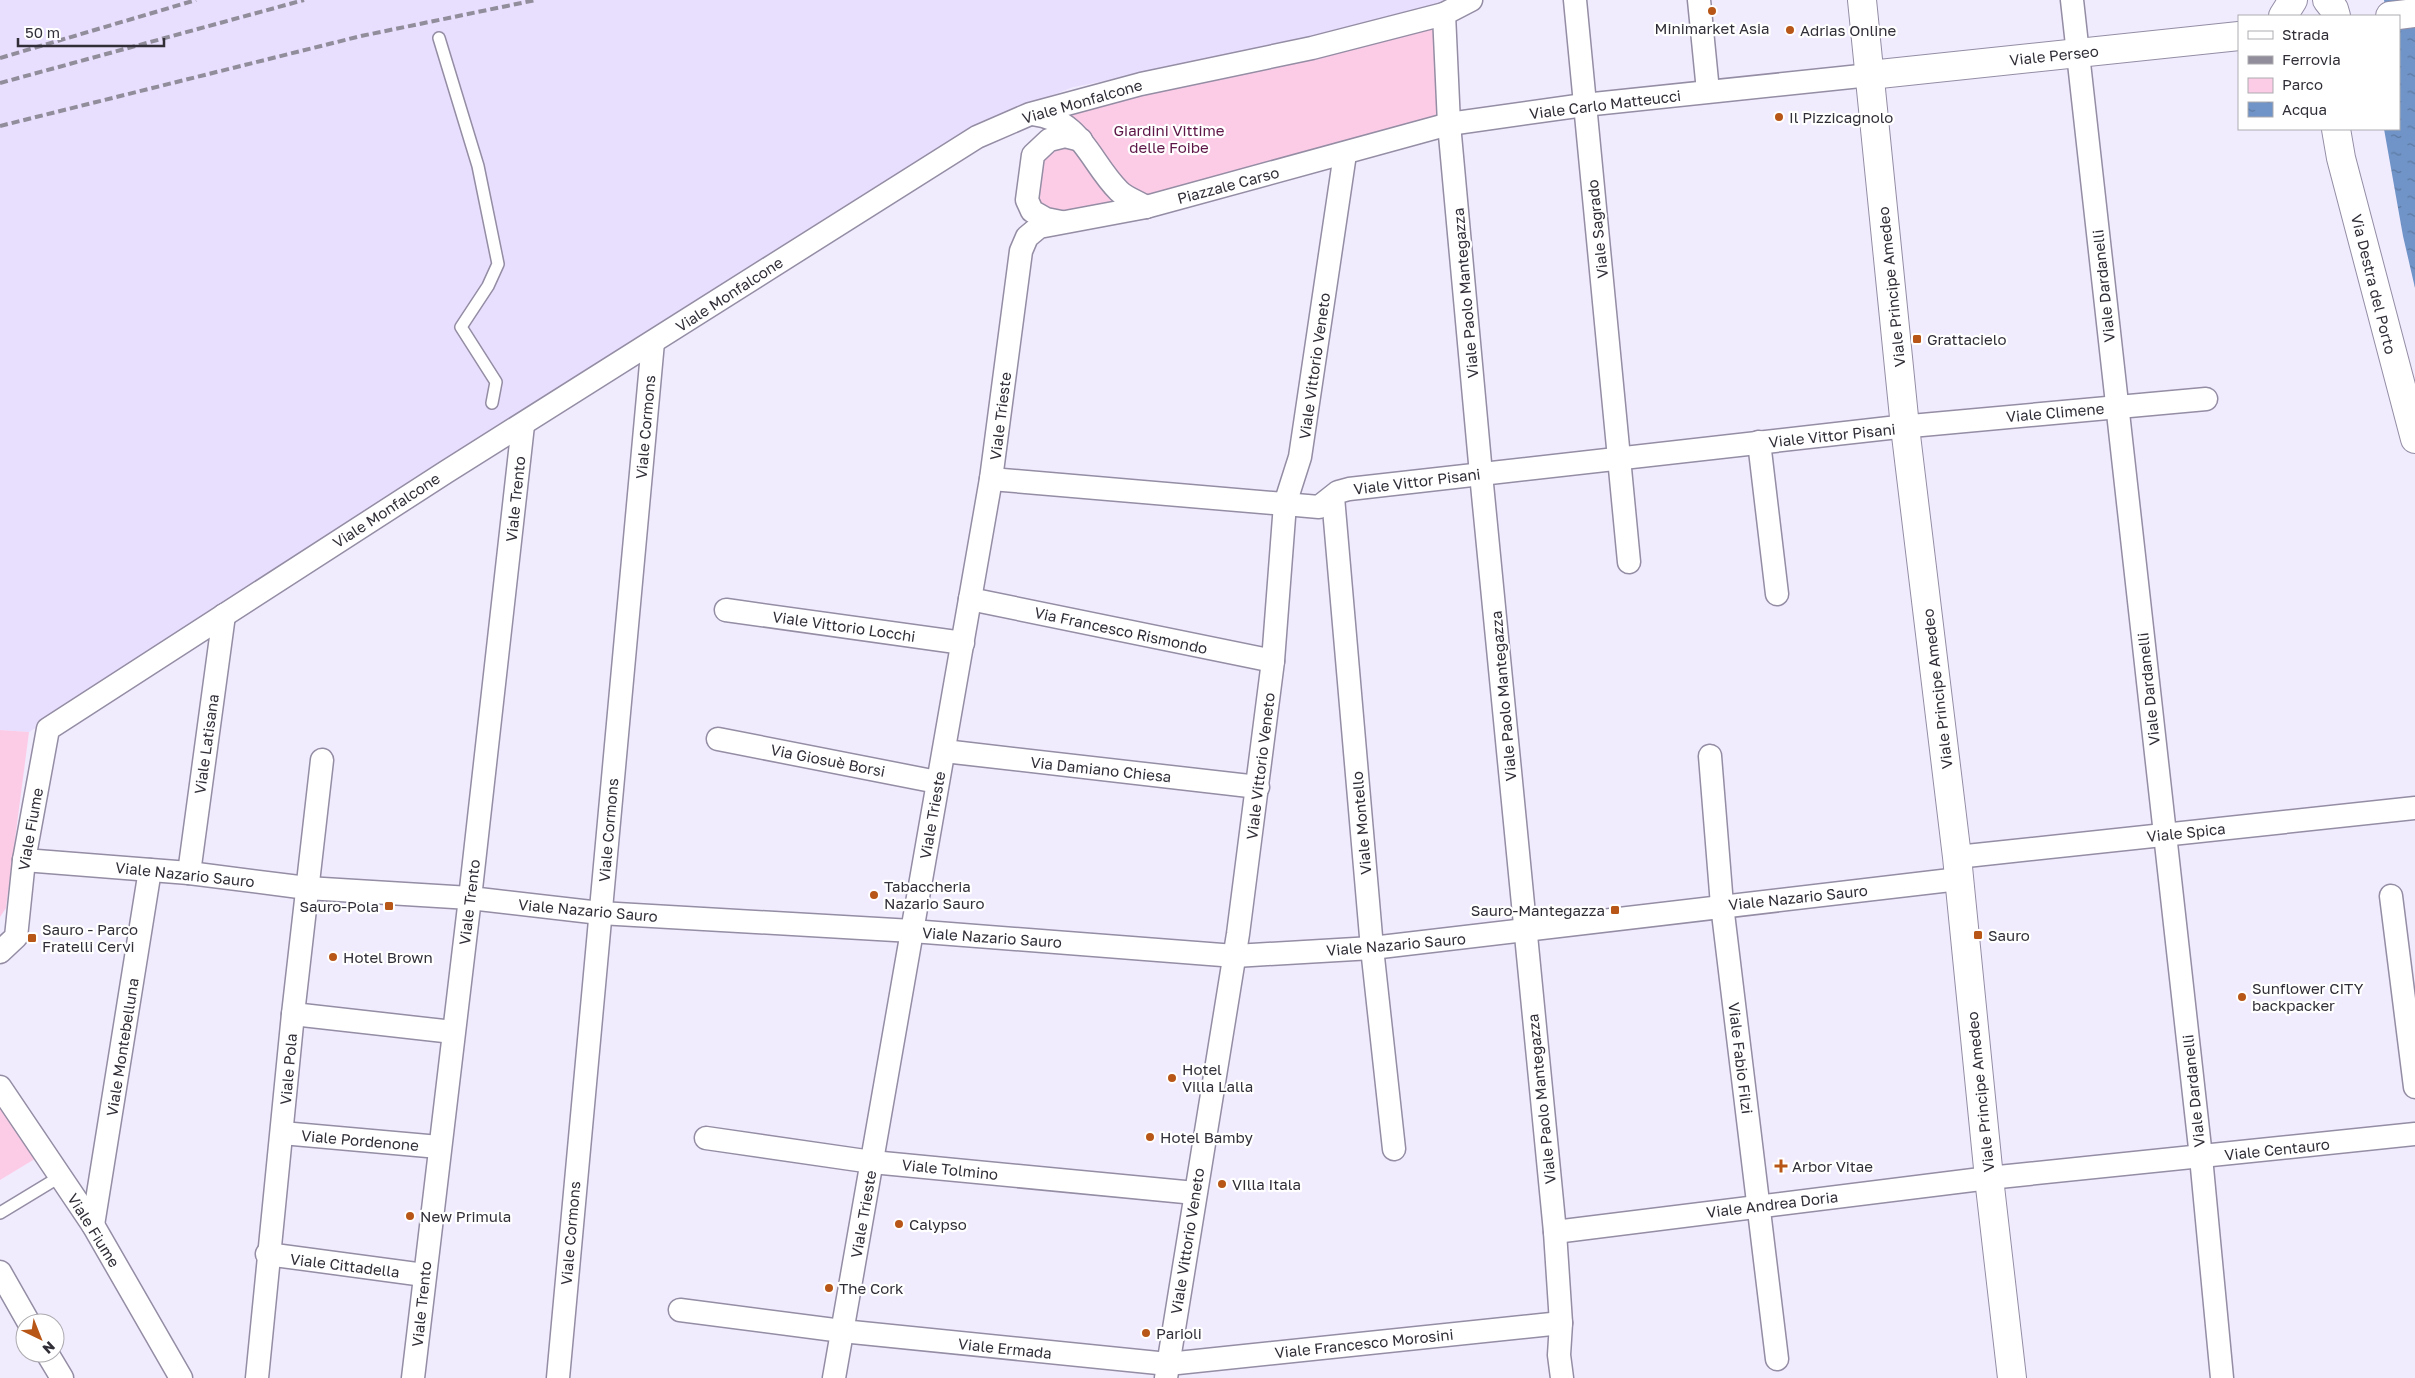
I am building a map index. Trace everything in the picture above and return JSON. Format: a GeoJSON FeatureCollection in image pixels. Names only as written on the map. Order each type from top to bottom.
{"type":"FeatureCollection","features":[{"type":"Feature","properties":{"kind":"street","name":"Viale Monfalcone"},"geometry":{"type":"LineString","coordinates":[[48,729],[446,472],[977,137],[1030,114],[1142,84],[1312,48],[1444,14],[1471,0]]}},
{"type":"Feature","properties":{"kind":"street","name":"Viale Sagrado"},"geometry":{"type":"LineString","coordinates":[[1575,0],[1629,562]]}},
{"type":"Feature","properties":{"kind":"street"},"geometry":{"type":"LineString","coordinates":[[1699,0],[1708,91]]}},
{"type":"Feature","properties":{"kind":"street","name":"Viale Principe Amedeo"},"geometry":{"type":"LineString","coordinates":[[1862,0],[1905,427],[1958,868],[1989,1178],[2012,1378]]}},
{"type":"Feature","properties":{"kind":"street","name":"Viale Dardanelli"},"geometry":{"type":"LineString","coordinates":[[2072,0],[2201,1158],[2222,1378]]}},
{"type":"Feature","properties":{"kind":"street"},"geometry":{"type":"LineString","coordinates":[[2283,15],[2293,0]]}},
{"type":"Feature","properties":{"kind":"street"},"geometry":{"type":"LineString","coordinates":[[2326,0],[2334,9],[2336,15]]}},
{"type":"Feature","properties":{"kind":"street"},"geometry":{"type":"LineString","coordinates":[[2398,15],[2415,13]]}},
{"type":"Feature","properties":{"kind":"street","name":"Viale Paolo Mantegazza"},"geometry":{"type":"LineString","coordinates":[[1444,14],[1450,124],[1481,474],[1524,930],[1555,1232],[1561,1323],[1559,1355],[1562,1378]]}},
{"type":"Feature","properties":{"kind":"street","name":"Viale Perseo"},"geometry":{"type":"LineString","coordinates":[[1870,75],[2238,36]]}},
{"type":"Feature","properties":{"kind":"street","name":"Viale Carlo Matteucci"},"geometry":{"type":"LineString","coordinates":[[1345,154],[1450,124],[1584,105],[1870,75]]}},
{"type":"Feature","properties":{"kind":"street"},"geometry":{"type":"LineString","coordinates":[[1030,114],[1050,116],[1066,125],[1081,140],[1120,192],[1146,207]]}},
{"type":"Feature","properties":{"kind":"street","name":"Via Destra del Porto"},"geometry":{"type":"LineString","coordinates":[[2336,130],[2341,158],[2415,439]]}},
{"type":"Feature","properties":{"kind":"street","name":"Piazzale Carso"},"geometry":{"type":"LineString","coordinates":[[1068,223],[1046,219],[1032,211],[1027,200],[1033,155],[1049,140],[1065,136],[1081,140]]}},
{"type":"Feature","properties":{"kind":"street","name":"Piazzale Carso"},"geometry":{"type":"LineString","coordinates":[[1021,251],[1027,237],[1039,227],[1146,207],[1345,154]]}},
{"type":"Feature","properties":{"kind":"street","name":"Viale Vittorio Veneto"},"geometry":{"type":"LineString","coordinates":[[1167,1371],[1235,956],[1273,661],[1285,504],[1300,457],[1345,154]]}},
{"type":"Feature","properties":{"kind":"street"},"geometry":{"type":"LineString","coordinates":[[1111,214],[1118,204],[1120,192]]}},
{"type":"Feature","properties":{"kind":"street","name":"Viale Trieste"},"geometry":{"type":"LineString","coordinates":[[834,1378],[991,479],[1021,251]]}},
{"type":"Feature","properties":{"kind":"street","name":"Viale Cormons"},"geometry":{"type":"LineString","coordinates":[[558,1378],[653,342]]}},
{"type":"Feature","properties":{"kind":"street","name":"Viale Climene"},"geometry":{"type":"LineString","coordinates":[[1905,427],[2206,399]]}},
{"type":"Feature","properties":{"kind":"street","name":"Viale Trento"},"geometry":{"type":"LineString","coordinates":[[413,1378],[470,898],[523,425]]}},
{"type":"Feature","properties":{"kind":"street","name":"Viale Vittor Pisani"},"geometry":{"type":"LineString","coordinates":[[991,479],[1318,508],[1338,492],[1349,489],[1620,457],[1905,427]]}},
{"type":"Feature","properties":{"kind":"street","name":"Viale Vittor Pisani"},"geometry":{"type":"LineString","coordinates":[[1759,442],[1778,594]]}},
{"type":"Feature","properties":{"kind":"street","name":"Viale Montello"},"geometry":{"type":"LineString","coordinates":[[1333,497],[1372,948],[1394,1149]]}},
{"type":"Feature","properties":{"kind":"street","name":"Via Francesco Rismondo"},"geometry":{"type":"LineString","coordinates":[[970,599],[1273,661]]}},
{"type":"Feature","properties":{"kind":"street","name":"Viale Vittorio Locchi"},"geometry":{"type":"LineString","coordinates":[[726,610],[963,643]]}},
{"type":"Feature","properties":{"kind":"street","name":"Viale Latisana"},"geometry":{"type":"LineString","coordinates":[[189,872],[224,616]]}},
{"type":"Feature","properties":{"kind":"street","name":"Viale Fiume"},"geometry":{"type":"LineString","coordinates":[[0,952],[16,937],[24,860],[48,729]]}},
{"type":"Feature","properties":{"kind":"street","name":"Via Giosuè Borsi"},"geometry":{"type":"LineString","coordinates":[[718,739],[937,782]]}},
{"type":"Feature","properties":{"kind":"street","name":"Via Damiano Chiesa"},"geometry":{"type":"LineString","coordinates":[[944,752],[1258,787]]}},
{"type":"Feature","properties":{"kind":"street","name":"Viale Fabio Filzi"},"geometry":{"type":"LineString","coordinates":[[1710,756],[1722,905],[1760,1205],[1777,1359]]}},
{"type":"Feature","properties":{"kind":"street","name":"Viale Pola"},"geometry":{"type":"LineString","coordinates":[[257,1378],[267,1254],[282,1133],[306,888],[322,760]]}},
{"type":"Feature","properties":{"kind":"street","name":"Viale Spica"},"geometry":{"type":"LineString","coordinates":[[1958,868],[2164,834],[2415,808]]}},
{"type":"Feature","properties":{"kind":"street","name":"Viale Nazario Sauro"},"geometry":{"type":"LineString","coordinates":[[24,860],[189,872],[306,888],[470,898],[600,913],[912,931],[1235,956],[1372,948],[1524,930],[1722,905],[1958,868]]}},
{"type":"Feature","properties":{"kind":"street","name":"Viale Montebelluna"},"geometry":{"type":"LineString","coordinates":[[93,1225],[150,870]]}},
{"type":"Feature","properties":{"kind":"street"},"geometry":{"type":"LineString","coordinates":[[2391,896],[2415,1087]]}},
{"type":"Feature","properties":{"kind":"street"},"geometry":{"type":"LineString","coordinates":[[293,1014],[453,1032]]}},
{"type":"Feature","properties":{"kind":"street","name":"Viale Fiume"},"geometry":{"type":"LineString","coordinates":[[0,1087],[93,1225],[181,1378]]}},
{"type":"Feature","properties":{"kind":"street","name":"Viale Pordenone"},"geometry":{"type":"LineString","coordinates":[[282,1133],[439,1147]]}},
{"type":"Feature","properties":{"kind":"street","name":"Viale Centauro"},"geometry":{"type":"LineString","coordinates":[[1989,1178],[2201,1158],[2415,1134]]}},
{"type":"Feature","properties":{"kind":"street","name":"Viale Tolmino"},"geometry":{"type":"LineString","coordinates":[[706,1138],[872,1162],[1195,1193]]}},
{"type":"Feature","properties":{"kind":"street","name":"Viale Andrea Doria"},"geometry":{"type":"LineString","coordinates":[[1555,1232],[1989,1178]]}},
{"type":"Feature","properties":{"kind":"street","name":"Viale Cittadella"},"geometry":{"type":"LineString","coordinates":[[267,1254],[424,1275]]}},
{"type":"Feature","properties":{"kind":"street"},"geometry":{"type":"LineString","coordinates":[[0,1272],[24,1313]]}},
{"type":"Feature","properties":{"kind":"street","name":"Viale Ermada"},"geometry":{"type":"LineString","coordinates":[[680,1310],[1167,1371]]}},
{"type":"Feature","properties":{"kind":"street","name":"Viale Francesco Morosini"},"geometry":{"type":"LineString","coordinates":[[1167,1371],[1561,1323]]}},
{"type":"Feature","properties":{"kind":"street"},"geometry":{"type":"LineString","coordinates":[[53,1363],[62,1378]]}},
{"type":"Feature","properties":{"kind":"lane"},"geometry":{"type":"LineString","coordinates":[[439,38],[478,166],[498,264],[488,286],[462,327],[496,382],[492,403]]}},
{"type":"Feature","properties":{"kind":"lane"},"geometry":{"type":"LineString","coordinates":[[0,1213],[61,1176]]}},
{"type":"Feature","properties":{"kind":"shaded area"},"geometry":{"type":"Polygon","coordinates":[[[0,0],[1451,0],[1258,51],[1073,87],[968,129],[29,732],[0,730],[0,0]]]}},
{"type":"Feature","properties":{"kind":"green space","name":"Giardini Vittime delle Foibe"},"geometry":{"type":"Polygon","coordinates":[[[1437,21],[1442,119],[1148,199],[1125,187],[1067,111],[1437,21]]]}},
{"type":"Feature","properties":{"kind":"green space","name":"Giardini Vittime delle Foibe"},"geometry":{"type":"Polygon","coordinates":[[[1053,144],[1078,146],[1113,192],[1112,201],[1108,207],[1074,217],[1036,206],[1040,155],[1053,144]]]}},
{"type":"Feature","properties":{"kind":"green space"},"geometry":{"type":"Polygon","coordinates":[[[0,730],[29,732],[6,908],[0,917],[0,730]]]}},
{"type":"Feature","properties":{"kind":"green space"},"geometry":{"type":"Polygon","coordinates":[[[0,1102],[38,1157],[0,1180],[0,1102]]]}},
{"type":"Feature","properties":{"kind":"water"},"geometry":{"type":"Polygon","coordinates":[[[2384,0],[2415,0],[2415,288],[2403,236],[2384,130],[2400,130],[2400,15],[2387,15],[2384,0]]]}},
{"type":"Feature","properties":{"kind":"railway"},"geometry":{"type":"LineString","coordinates":[[0,58],[196,0]]}},
{"type":"Feature","properties":{"kind":"railway"},"geometry":{"type":"LineString","coordinates":[[0,83],[304,0]]}},
{"type":"Feature","properties":{"kind":"railway"},"geometry":{"type":"LineString","coordinates":[[0,126],[361,36],[536,0]]}},
{"type":"Feature","properties":{"kind":"place","name":"Minimarket Asia"},"geometry":{"type":"Point","coordinates":[1712,11]}},
{"type":"Feature","properties":{"kind":"place","name":"Adrias Online"},"geometry":{"type":"Point","coordinates":[1790,30]}},
{"type":"Feature","properties":{"kind":"place","name":"Il Pizzicagnolo"},"geometry":{"type":"Point","coordinates":[1779,117]}},
{"type":"Feature","properties":{"kind":"place","name":"Grattacielo"},"geometry":{"type":"Point","coordinates":[1917,339]}},
{"type":"Feature","properties":{"kind":"place","name":"Tabaccheria Nazario Sauro"},"geometry":{"type":"Point","coordinates":[874,895]}},
{"type":"Feature","properties":{"kind":"place","name":"Sauro-Pola"},"geometry":{"type":"Point","coordinates":[389,906]}},
{"type":"Feature","properties":{"kind":"place","name":"Sauro-Mantegazza"},"geometry":{"type":"Point","coordinates":[1615,910]}},
{"type":"Feature","properties":{"kind":"place","name":"Sauro"},"geometry":{"type":"Point","coordinates":[1978,935]}},
{"type":"Feature","properties":{"kind":"place","name":"Sauro - Parco Fratelli Cervi"},"geometry":{"type":"Point","coordinates":[32,938]}},
{"type":"Feature","properties":{"kind":"place","name":"Hotel Brown"},"geometry":{"type":"Point","coordinates":[333,957]}},
{"type":"Feature","properties":{"kind":"place","name":"Sunflower CITY backpacker"},"geometry":{"type":"Point","coordinates":[2242,997]}},
{"type":"Feature","properties":{"kind":"place","name":"Hotel Villa Lalla"},"geometry":{"type":"Point","coordinates":[1172,1078]}},
{"type":"Feature","properties":{"kind":"place","name":"Hotel Bamby"},"geometry":{"type":"Point","coordinates":[1150,1137]}},
{"type":"Feature","properties":{"kind":"place","name":"Arbor Vitae"},"geometry":{"type":"Point","coordinates":[1781,1166]}},
{"type":"Feature","properties":{"kind":"place","name":"VIlla Itala"},"geometry":{"type":"Point","coordinates":[1222,1184]}},
{"type":"Feature","properties":{"kind":"place","name":"New Primula"},"geometry":{"type":"Point","coordinates":[410,1216]}},
{"type":"Feature","properties":{"kind":"place","name":"Calypso"},"geometry":{"type":"Point","coordinates":[899,1224]}},
{"type":"Feature","properties":{"kind":"place","name":"The Cork"},"geometry":{"type":"Point","coordinates":[829,1288]}},
{"type":"Feature","properties":{"kind":"place","name":"Parioli"},"geometry":{"type":"Point","coordinates":[1146,1333]}}]}
